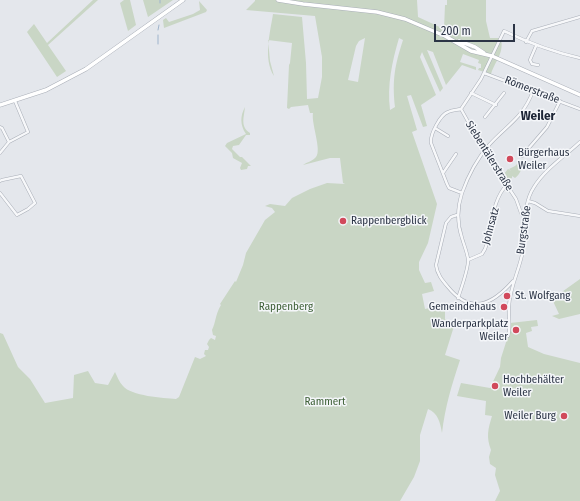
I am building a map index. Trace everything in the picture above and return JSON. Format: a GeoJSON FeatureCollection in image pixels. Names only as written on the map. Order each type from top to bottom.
{"type":"FeatureCollection","features":[{"type":"Feature","properties":{"kind":"main road"},"geometry":{"type":"LineString","coordinates":[[0,105],[46,90],[86,69],[183,0]]}},
{"type":"Feature","properties":{"kind":"main road"},"geometry":{"type":"LineString","coordinates":[[278,0],[363,10],[390,15],[475,47],[487,55],[580,95]]}},
{"type":"Feature","properties":{"kind":"street"},"geometry":{"type":"LineString","coordinates":[[580,17],[532,31],[526,42],[580,58]]}},
{"type":"Feature","properties":{"kind":"street","name":"Siebentälerstraße"},"geometry":{"type":"LineString","coordinates":[[525,219],[521,213],[516,198],[485,152],[461,109],[484,73],[504,31],[526,42]]}},
{"type":"Feature","properties":{"kind":"street"},"geometry":{"type":"LineString","coordinates":[[536,46],[530,60],[532,64],[538,65]]}},
{"type":"Feature","properties":{"kind":"street","name":"Römerstraße"},"geometry":{"type":"LineString","coordinates":[[484,73],[580,109]]}},
{"type":"Feature","properties":{"kind":"street"},"geometry":{"type":"LineString","coordinates":[[458,298],[468,260],[461,236],[458,214],[462,193],[475,164],[489,145],[513,123],[521,113],[530,100],[533,91]]}},
{"type":"Feature","properties":{"kind":"street"},"geometry":{"type":"LineString","coordinates":[[471,93],[496,105]]}},
{"type":"Feature","properties":{"kind":"street","name":"Siebentälerstraße"},"geometry":{"type":"LineString","coordinates":[[485,117],[504,93]]}},
{"type":"Feature","properties":{"kind":"street"},"geometry":{"type":"LineString","coordinates":[[0,154],[9,142],[28,132],[15,100]]}},
{"type":"Feature","properties":{"kind":"street"},"geometry":{"type":"LineString","coordinates":[[522,156],[547,127],[560,101]]}},
{"type":"Feature","properties":{"kind":"street"},"geometry":{"type":"LineString","coordinates":[[461,109],[444,114],[432,133],[431,143],[449,188],[462,193]]}},
{"type":"Feature","properties":{"kind":"street"},"geometry":{"type":"LineString","coordinates":[[0,127],[2,128],[9,142]]}},
{"type":"Feature","properties":{"kind":"street"},"geometry":{"type":"LineString","coordinates":[[435,128],[448,136]]}},
{"type":"Feature","properties":{"kind":"street","name":"Burgstraße"},"geometry":{"type":"LineString","coordinates":[[508,336],[510,323],[509,306],[513,281],[523,250],[528,201],[533,188],[539,180],[580,142]]}},
{"type":"Feature","properties":{"kind":"street"},"geometry":{"type":"LineString","coordinates":[[443,174],[456,154]]}},
{"type":"Feature","properties":{"kind":"street"},"geometry":{"type":"LineString","coordinates":[[0,182],[2,180],[21,176],[35,203],[17,215],[0,193]]}},
{"type":"Feature","properties":{"kind":"street","name":"Johnsatz"},"geometry":{"type":"LineString","coordinates":[[468,260],[482,254],[485,250],[494,212],[501,192],[507,185]]}},
{"type":"Feature","properties":{"kind":"street"},"geometry":{"type":"LineString","coordinates":[[528,201],[535,203],[548,211],[580,216]]}},
{"type":"Feature","properties":{"kind":"street"},"geometry":{"type":"LineString","coordinates":[[458,214],[451,217],[446,223],[436,265],[437,272],[451,291],[458,298],[471,305],[482,303],[502,294],[513,281]]}},
{"type":"Feature","properties":{"kind":"green space"},"geometry":{"type":"Polygon","coordinates":[[[93,0],[98,0],[48,45],[66,71],[57,77],[27,32],[34,24],[47,43],[93,0]]]}},
{"type":"Feature","properties":{"kind":"green space"},"geometry":{"type":"Polygon","coordinates":[[[124,0],[130,0],[136,25],[128,31],[120,3],[124,0]]]}},
{"type":"Feature","properties":{"kind":"green space"},"geometry":{"type":"Polygon","coordinates":[[[143,0],[173,0],[148,17],[143,0]]]}},
{"type":"Feature","properties":{"kind":"green space"},"geometry":{"type":"Polygon","coordinates":[[[417,0],[418,17],[444,29],[445,5],[447,5],[447,0],[486,0],[486,21],[490,38],[501,38],[502,44],[491,74],[478,70],[481,68],[481,64],[478,63],[479,60],[463,54],[460,62],[476,67],[476,70],[462,65],[446,85],[433,52],[427,50],[443,88],[440,92],[422,52],[420,57],[436,95],[421,105],[427,126],[423,127],[411,95],[407,96],[417,130],[412,132],[437,204],[428,243],[419,262],[419,270],[425,283],[431,282],[434,291],[422,294],[425,309],[443,305],[445,319],[455,323],[445,355],[460,360],[449,396],[442,433],[436,415],[428,409],[420,435],[420,461],[414,477],[400,501],[0,501],[0,333],[3,334],[18,367],[30,379],[45,403],[73,398],[74,375],[88,371],[95,383],[108,385],[115,372],[119,381],[127,389],[133,392],[148,396],[176,399],[179,397],[195,357],[200,359],[206,356],[204,354],[205,350],[208,350],[209,347],[207,344],[209,340],[211,338],[215,340],[216,336],[213,335],[212,330],[221,305],[220,304],[235,281],[236,282],[246,253],[265,220],[275,212],[272,208],[265,206],[270,204],[285,206],[292,198],[327,183],[345,184],[343,183],[340,158],[330,158],[303,165],[315,158],[318,154],[313,123],[313,113],[310,113],[308,105],[291,107],[289,109],[287,108],[289,65],[292,43],[269,40],[273,14],[302,17],[307,99],[318,98],[322,77],[322,57],[315,16],[246,10],[255,1],[417,0]],[[365,38],[359,41],[356,46],[348,80],[358,82],[365,38]],[[399,38],[391,74],[389,92],[390,110],[395,107],[395,72],[403,40],[399,38]]]}},
{"type":"Feature","properties":{"kind":"green space"},"geometry":{"type":"Polygon","coordinates":[[[199,1],[207,10],[206,12],[164,28],[163,20],[166,18],[169,22],[193,14],[200,10],[199,1]]]}},
{"type":"Feature","properties":{"kind":"green space"},"geometry":{"type":"Polygon","coordinates":[[[268,44],[270,61],[274,76],[269,62],[268,44]]]}},
{"type":"Feature","properties":{"kind":"green space"},"geometry":{"type":"Polygon","coordinates":[[[245,107],[244,125],[250,135],[246,135],[239,145],[233,146],[232,149],[251,166],[248,166],[247,169],[241,170],[240,168],[242,163],[233,158],[232,153],[225,146],[227,143],[246,134],[241,120],[245,107]]]}},
{"type":"Feature","properties":{"kind":"green space"},"geometry":{"type":"Polygon","coordinates":[[[522,159],[524,162],[518,175],[515,178],[512,176],[512,178],[507,180],[503,175],[508,169],[511,171],[509,169],[515,166],[522,159]]]}},
{"type":"Feature","properties":{"kind":"green space"},"geometry":{"type":"Polygon","coordinates":[[[580,279],[580,314],[559,319],[552,316],[559,314],[552,299],[580,279]]]}},
{"type":"Feature","properties":{"kind":"green space"},"geometry":{"type":"Polygon","coordinates":[[[537,320],[538,326],[531,327],[532,331],[526,333],[528,347],[544,354],[580,363],[580,501],[495,501],[500,491],[495,475],[496,468],[490,464],[489,457],[491,450],[488,441],[488,433],[492,416],[485,415],[486,401],[457,396],[461,383],[490,388],[500,367],[510,323],[537,320]]]}},
{"type":"Feature","properties":{"kind":"waterway"},"geometry":{"type":"LineString","coordinates":[[158,30],[159,25]]}},
{"type":"Feature","properties":{"kind":"waterway"},"geometry":{"type":"LineString","coordinates":[[158,35],[158,44]]}},
{"type":"Feature","properties":{"kind":"place","name":"Bürgerhaus Weiler"},"geometry":{"type":"Point","coordinates":[510,159]}},
{"type":"Feature","properties":{"kind":"place","name":"Rappenbergblick"},"geometry":{"type":"Point","coordinates":[343,221]}},
{"type":"Feature","properties":{"kind":"place","name":"St. Wolfgang"},"geometry":{"type":"Point","coordinates":[507,296]}},
{"type":"Feature","properties":{"kind":"place","name":"Gemeindehaus"},"geometry":{"type":"Point","coordinates":[504,307]}},
{"type":"Feature","properties":{"kind":"place","name":"Wanderparkplatz Weiler"},"geometry":{"type":"Point","coordinates":[516,330]}},
{"type":"Feature","properties":{"kind":"place","name":"Hochbehälter Weiler"},"geometry":{"type":"Point","coordinates":[495,386]}},
{"type":"Feature","properties":{"kind":"place","name":"Weiler Burg"},"geometry":{"type":"Point","coordinates":[564,416]}},
{"type":"Feature","properties":{"kind":"district","name":"Weiler"},"geometry":{"type":"Point","coordinates":[538,116]}},
{"type":"Feature","properties":{"kind":"park label","name":"Rappenberg"},"geometry":{"type":"Point","coordinates":[286,307]}},
{"type":"Feature","properties":{"kind":"park label","name":"Rammert"},"geometry":{"type":"Point","coordinates":[325,402]}}]}
